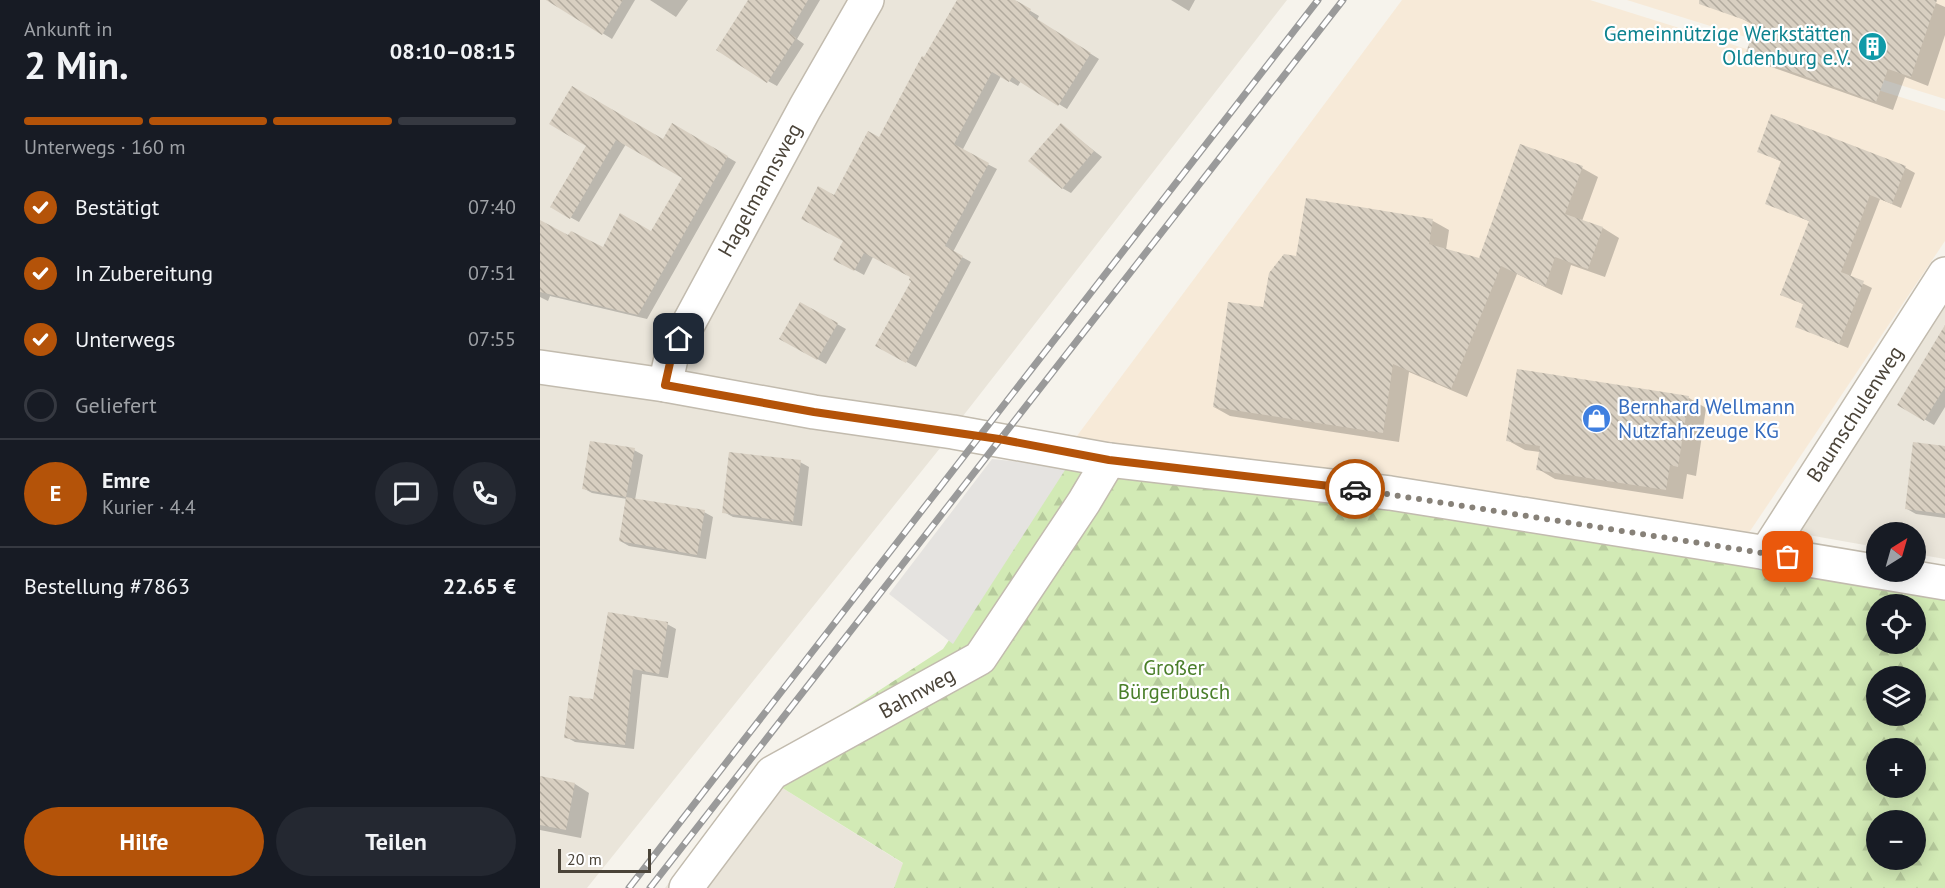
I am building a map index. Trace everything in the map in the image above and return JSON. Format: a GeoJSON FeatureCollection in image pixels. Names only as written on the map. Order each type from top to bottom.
{"type":"FeatureCollection","features":[{"type":"Feature","properties":{"kind":"street","name":"Hagelmannsweg"},"geometry":{"type":"LineString","coordinates":[[665,385],[672,354],[805,108],[867,0]]}},
{"type":"Feature","properties":{"kind":"street","name":"Baumschulenweg"},"geometry":{"type":"LineString","coordinates":[[1766,553],[1945,274]]}},
{"type":"Feature","properties":{"kind":"street"},"geometry":{"type":"LineString","coordinates":[[540,367],[665,385],[814,412],[999,439],[1109,460],[1390,493],[1945,583]]}},
{"type":"Feature","properties":{"kind":"street","name":"Bahnweg"},"geometry":{"type":"LineString","coordinates":[[686,888],[772,773],[980,658],[1084,502],[1109,460]]}},
{"type":"Feature","properties":{"kind":"shaded area"},"geometry":{"type":"Polygon","coordinates":[[[540,0],[1287,0],[963,416],[953,432],[587,888],[540,888],[540,0]]]}},
{"type":"Feature","properties":{"kind":"shaded area"},"geometry":{"type":"Polygon","coordinates":[[[1402,0],[1590,0],[1945,111],[1945,241],[1738,549],[1065,452],[1402,0]]]}},
{"type":"Feature","properties":{"kind":"shaded area"},"geometry":{"type":"Polygon","coordinates":[[[1627,0],[1945,0],[1945,99],[1627,0]]]}},
{"type":"Feature","properties":{"kind":"shaded area"},"geometry":{"type":"Polygon","coordinates":[[[1945,307],[1945,559],[1926,556],[1926,522],[1866,522],[1866,545],[1797,533],[1945,307]]]}},
{"type":"Feature","properties":{"kind":"shaded area"},"geometry":{"type":"Polygon","coordinates":[[[992,459],[1067,467],[953,644],[889,594],[992,459]]]}},
{"type":"Feature","properties":{"kind":"shaded area"},"geometry":{"type":"Polygon","coordinates":[[[755,771],[904,864],[894,888],[665,888],[755,771]]]}},
{"type":"Feature","properties":{"kind":"green space","name":"Großer Bürgerbusch"},"geometry":{"type":"Polygon","coordinates":[[[1109,460],[1866,578],[1866,582],[1894,582],[1945,590],[1945,888],[894,888],[903,863],[755,771],[943,649],[1067,465],[1109,460]]]}},
{"type":"Feature","properties":{"kind":"building"},"geometry":{"type":"Polygon","coordinates":[[[546,0],[623,0],[602,35],[546,0]]]}},
{"type":"Feature","properties":{"kind":"building"},"geometry":{"type":"Polygon","coordinates":[[[748,0],[808,0],[789,33],[796,38],[767,83],[716,50],[748,0]]]}},
{"type":"Feature","properties":{"kind":"building"},"geometry":{"type":"Polygon","coordinates":[[[957,0],[1015,0],[1031,9],[1029,14],[1091,53],[1058,106],[1012,77],[1009,82],[992,72],[954,144],[989,163],[945,246],[963,256],[906,363],[875,346],[911,281],[910,277],[864,253],[854,271],[833,260],[843,241],[801,219],[818,186],[834,195],[868,131],[879,137],[922,56],[924,57],[957,0]]]}},
{"type":"Feature","properties":{"kind":"building","name":"Gemeinnützige Werkstätten Oldenburg e.V."},"geometry":{"type":"Polygon","coordinates":[[[1699,0],[1937,0],[1911,77],[1888,69],[1876,102],[1745,55],[1756,24],[1699,4],[1699,0]]]}},
{"type":"Feature","properties":{"kind":"building"},"geometry":{"type":"Polygon","coordinates":[[[572,86],[663,139],[672,123],[728,156],[638,315],[540,292],[540,220],[568,235],[571,231],[603,247],[620,213],[651,231],[682,178],[616,140],[570,219],[550,207],[586,146],[549,124],[572,86]]]}},
{"type":"Feature","properties":{"kind":"building"},"geometry":{"type":"Polygon","coordinates":[[[1771,114],[1906,166],[1892,204],[1870,195],[1841,272],[1864,281],[1839,344],[1795,327],[1803,304],[1780,295],[1809,221],[1765,204],[1781,161],[1757,152],[1771,114]]]}},
{"type":"Feature","properties":{"kind":"building"},"geometry":{"type":"Polygon","coordinates":[[[1061,123],[1094,151],[1062,189],[1028,161],[1061,123]]]}},
{"type":"Feature","properties":{"kind":"building"},"geometry":{"type":"Polygon","coordinates":[[[1520,144],[1583,166],[1565,214],[1603,227],[1588,269],[1555,257],[1545,287],[1501,266],[1451,389],[1393,364],[1383,433],[1213,407],[1228,302],[1263,307],[1269,273],[1284,254],[1296,256],[1306,198],[1433,219],[1429,244],[1479,258],[1520,144]]]}},
{"type":"Feature","properties":{"kind":"building"},"geometry":{"type":"Polygon","coordinates":[[[800,302],[838,323],[817,360],[779,339],[800,302]]]}},
{"type":"Feature","properties":{"kind":"building"},"geometry":{"type":"Polygon","coordinates":[[[1945,325],[1945,387],[1924,421],[1897,405],[1945,325]]]}},
{"type":"Feature","properties":{"kind":"building","name":"Bernhard Wellmann Nutzfahrzeuge KG"},"geometry":{"type":"Polygon","coordinates":[[[1517,369],[1689,396],[1678,467],[1670,465],[1666,490],[1536,470],[1540,446],[1506,441],[1517,369]]]}},
{"type":"Feature","properties":{"kind":"building"},"geometry":{"type":"Polygon","coordinates":[[[590,441],[635,448],[626,497],[582,489],[590,441]]]}},
{"type":"Feature","properties":{"kind":"building"},"geometry":{"type":"Polygon","coordinates":[[[1913,442],[1945,446],[1945,514],[1905,509],[1913,442]]]}},
{"type":"Feature","properties":{"kind":"building"},"geometry":{"type":"Polygon","coordinates":[[[729,452],[801,460],[793,522],[722,513],[729,452]]]}},
{"type":"Feature","properties":{"kind":"building"},"geometry":{"type":"Polygon","coordinates":[[[626,497],[705,510],[697,555],[619,541],[626,497]]]}},
{"type":"Feature","properties":{"kind":"building"},"geometry":{"type":"Polygon","coordinates":[[[608,612],[668,622],[659,674],[633,669],[625,745],[564,738],[569,696],[593,699],[608,612]]]}},
{"type":"Feature","properties":{"kind":"building"},"geometry":{"type":"Polygon","coordinates":[[[540,776],[575,783],[566,830],[540,825],[540,776]]]}},
{"type":"Feature","properties":{"kind":"railway"},"geometry":{"type":"LineString","coordinates":[[629,888],[1318,0]]}},
{"type":"Feature","properties":{"kind":"railway"},"geometry":{"type":"LineString","coordinates":[[650,888],[1343,0]]}},
{"type":"Feature","properties":{"kind":"way so far"},"geometry":{"type":"LineString","coordinates":[[1355,489],[1788,557]]}},
{"type":"Feature","properties":{"kind":"place","name":"Gemeinnützige Werkstätten Oldenburg e.V."},"geometry":{"type":"Point","coordinates":[1872,46]}},
{"type":"Feature","properties":{"kind":"place","name":"Bernhard Wellmann Nutzfahrzeuge KG"},"geometry":{"type":"Point","coordinates":[1597,419]}},
{"type":"Feature","properties":{"kind":"route"},"geometry":{"type":"LineString","coordinates":[[679,339],[672,354],[665,385],[814,412],[999,439],[1109,460],[1355,489]]}}]}
